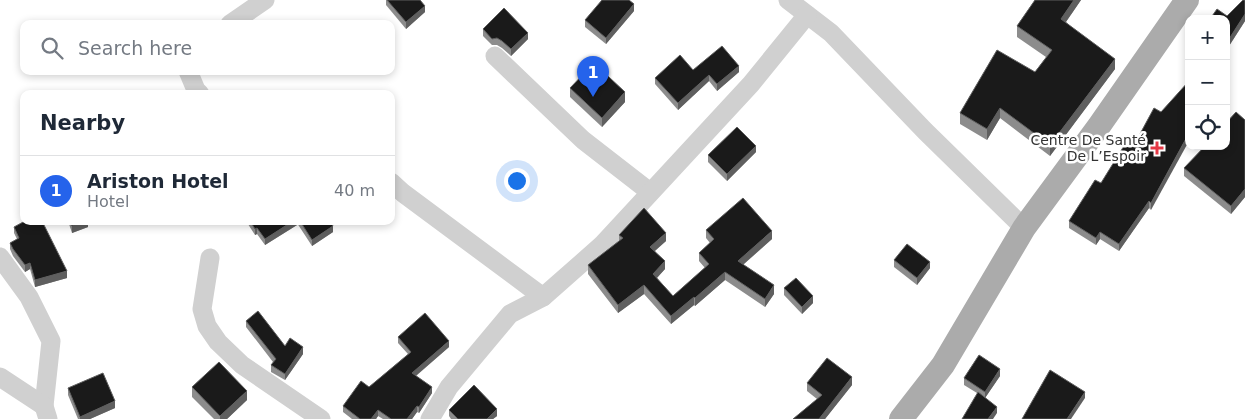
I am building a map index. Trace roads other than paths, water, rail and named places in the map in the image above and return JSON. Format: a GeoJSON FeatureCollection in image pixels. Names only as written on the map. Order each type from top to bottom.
{"type":"FeatureCollection","features":[{"type":"Feature","properties":{"kind":"main road"},"geometry":{"type":"LineString","coordinates":[[901,419],[944,365],[1024,228],[1099,126],[1187,0]]}},
{"type":"Feature","properties":{"kind":"street"},"geometry":{"type":"LineString","coordinates":[[236,20],[265,0]]}},
{"type":"Feature","properties":{"kind":"street"},"geometry":{"type":"LineString","coordinates":[[788,0],[831,33],[924,131],[1024,228]]}},
{"type":"Feature","properties":{"kind":"street"},"geometry":{"type":"LineString","coordinates":[[430,419],[449,386],[510,314],[543,297],[602,245],[750,84],[807,15]]}},
{"type":"Feature","properties":{"kind":"street"},"geometry":{"type":"LineString","coordinates":[[495,56],[583,140],[650,192]]}},
{"type":"Feature","properties":{"kind":"street"},"geometry":{"type":"LineString","coordinates":[[190,75],[196,90]]}},
{"type":"Feature","properties":{"kind":"street"},"geometry":{"type":"LineString","coordinates":[[395,185],[543,297]]}},
{"type":"Feature","properties":{"kind":"street"},"geometry":{"type":"LineString","coordinates":[[0,258],[29,297],[51,341],[46,412]]}},
{"type":"Feature","properties":{"kind":"street"},"geometry":{"type":"LineString","coordinates":[[210,258],[202,308],[207,326],[218,342],[242,365],[321,419]]}},
{"type":"Feature","properties":{"kind":"street"},"geometry":{"type":"LineString","coordinates":[[0,377],[46,412]]}},
{"type":"Feature","properties":{"kind":"place","name":"Ariston Hotel"},"geometry":{"type":"Point","coordinates":[593,97]}},
{"type":"Feature","properties":{"kind":"place","name":"Centre De Santé De L’Espoir"},"geometry":{"type":"Point","coordinates":[1157,148]}}]}
